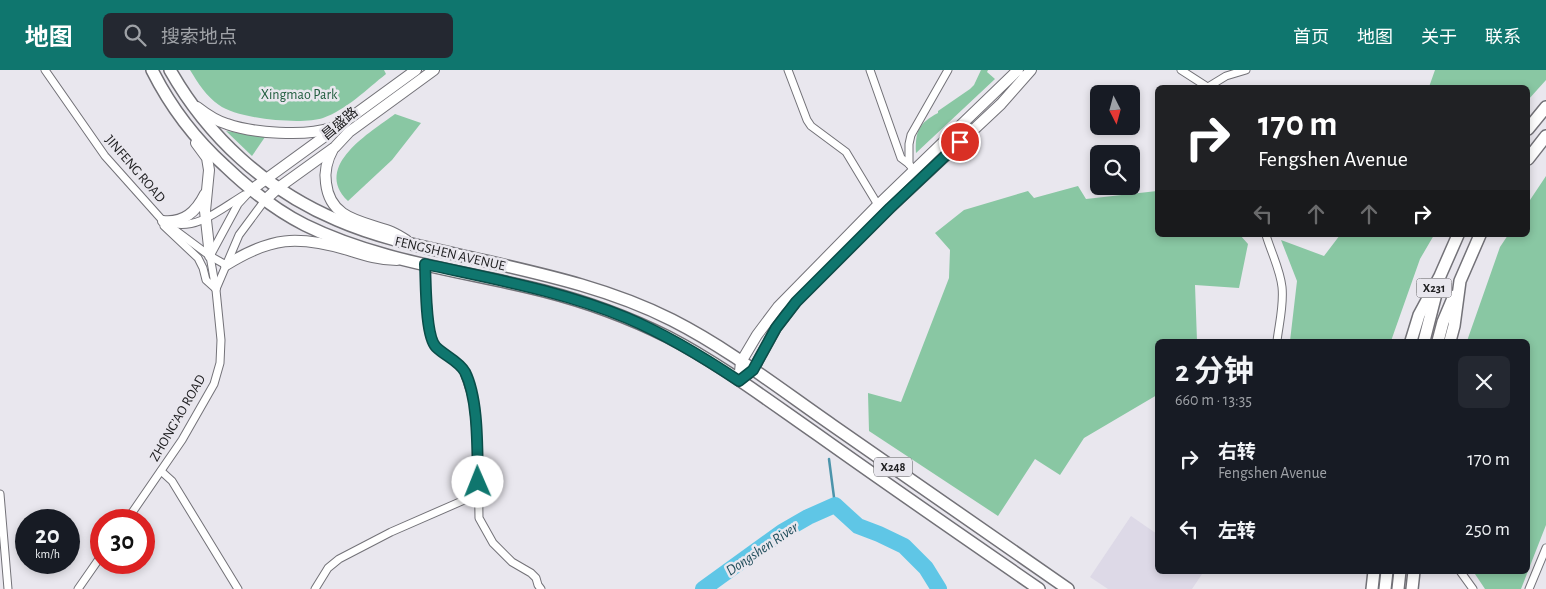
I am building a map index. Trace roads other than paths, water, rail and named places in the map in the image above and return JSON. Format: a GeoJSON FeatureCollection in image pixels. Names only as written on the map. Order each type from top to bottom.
{"type":"FeatureCollection","features":[{"type":"Feature","properties":{"kind":"main road","name":"FENGSHEN AVENUE"},"geometry":{"type":"LineString","coordinates":[[152,70],[182,118],[214,157],[252,190],[290,217],[318,231],[360,247],[405,260],[544,291],[607,310],[647,327],[679,343],[739,381],[1039,589]]}},
{"type":"Feature","properties":{"kind":"main road","name":"FENGSHEN AVENUE"},"geometry":{"type":"LineString","coordinates":[[170,70],[202,118],[232,150],[265,179],[302,203],[337,220],[379,235],[549,275],[615,295],[674,321],[753,370],[1068,589]]}},
{"type":"Feature","properties":{"kind":"main road"},"geometry":{"type":"LineString","coordinates":[[1530,127],[1546,107]]}},
{"type":"Feature","properties":{"kind":"main road"},"geometry":{"type":"LineString","coordinates":[[1530,156],[1546,136]]}},
{"type":"Feature","properties":{"kind":"main road","name":"X231"},"geometry":{"type":"LineString","coordinates":[[1412,339],[1419,315],[1440,276],[1457,237]]}},
{"type":"Feature","properties":{"kind":"main road","name":"X231"},"geometry":{"type":"LineString","coordinates":[[1439,339],[1443,322],[1479,237]]}},
{"type":"Feature","properties":{"kind":"main road","name":"X231"},"geometry":{"type":"LineString","coordinates":[[1424,339],[1440,276]]}},
{"type":"Feature","properties":{"kind":"main road","name":"X231"},"geometry":{"type":"LineString","coordinates":[[1451,339],[1460,282]]}},
{"type":"Feature","properties":{"kind":"main road"},"geometry":{"type":"LineString","coordinates":[[1372,589],[1373,574]]}},
{"type":"Feature","properties":{"kind":"main road"},"geometry":{"type":"LineString","coordinates":[[1385,589],[1387,574]]}},
{"type":"Feature","properties":{"kind":"main road"},"geometry":{"type":"LineString","coordinates":[[1398,589],[1400,574]]}},
{"type":"Feature","properties":{"kind":"street","name":"JINFENG ROAD"},"geometry":{"type":"LineString","coordinates":[[45,70],[105,156],[163,220],[210,256],[226,265]]}},
{"type":"Feature","properties":{"kind":"street","name":"昌盛路"},"geometry":{"type":"LineString","coordinates":[[252,190],[416,70]]}},
{"type":"Feature","properties":{"kind":"street","name":"昌盛路"},"geometry":{"type":"LineString","coordinates":[[265,200],[278,188],[335,147],[349,132],[434,70]]}},
{"type":"Feature","properties":{"kind":"street"},"geometry":{"type":"LineString","coordinates":[[788,70],[807,120],[811,126],[846,152],[878,205]]}},
{"type":"Feature","properties":{"kind":"street"},"geometry":{"type":"LineString","coordinates":[[870,70],[900,158],[912,168]]}},
{"type":"Feature","properties":{"kind":"street"},"geometry":{"type":"LineString","coordinates":[[912,168],[909,144],[911,135],[948,70]]}},
{"type":"Feature","properties":{"kind":"street"},"geometry":{"type":"LineString","coordinates":[[739,381],[741,362],[757,335],[778,307],[912,168],[1018,70]]}},
{"type":"Feature","properties":{"kind":"street"},"geometry":{"type":"LineString","coordinates":[[739,381],[753,370],[776,328],[796,302],[890,208],[1001,104],[1032,70]]}},
{"type":"Feature","properties":{"kind":"street"},"geometry":{"type":"LineString","coordinates":[[1181,70],[1205,85]]}},
{"type":"Feature","properties":{"kind":"street"},"geometry":{"type":"LineString","coordinates":[[1211,85],[1226,76],[1246,70]]}},
{"type":"Feature","properties":{"kind":"street"},"geometry":{"type":"LineString","coordinates":[[190,102],[228,125],[243,128],[302,134],[339,126]]}},
{"type":"Feature","properties":{"kind":"street"},"geometry":{"type":"LineString","coordinates":[[182,118],[207,158],[209,170],[205,207],[210,256]]}},
{"type":"Feature","properties":{"kind":"street"},"geometry":{"type":"LineString","coordinates":[[335,147],[327,163],[326,181],[329,197],[338,210],[356,220],[390,232],[416,245]]}},
{"type":"Feature","properties":{"kind":"street"},"geometry":{"type":"LineString","coordinates":[[163,220],[175,221],[190,215],[198,207],[208,189]]}},
{"type":"Feature","properties":{"kind":"street"},"geometry":{"type":"LineString","coordinates":[[163,220],[182,225],[194,223],[206,218],[252,190]]}},
{"type":"Feature","properties":{"kind":"street"},"geometry":{"type":"LineString","coordinates":[[210,256],[238,204],[252,190]]}},
{"type":"Feature","properties":{"kind":"street"},"geometry":{"type":"LineString","coordinates":[[163,220],[165,228],[198,258],[202,264],[206,280],[216,290],[239,235],[265,200]]}},
{"type":"Feature","properties":{"kind":"street"},"geometry":{"type":"LineString","coordinates":[[1267,237],[1279,272],[1282,289],[1282,306],[1277,339]]}},
{"type":"Feature","properties":{"kind":"street"},"geometry":{"type":"LineString","coordinates":[[226,265],[258,248],[274,242],[292,240],[318,242],[382,260],[405,260]]}},
{"type":"Feature","properties":{"kind":"street","name":"ZHONG’AO ROAD"},"geometry":{"type":"LineString","coordinates":[[135,509],[208,396],[218,374],[221,340],[216,290],[210,256]]}},
{"type":"Feature","properties":{"kind":"street"},"geometry":{"type":"LineString","coordinates":[[425,264],[432,342],[459,364],[464,372],[473,400],[476,427],[479,518],[493,543],[512,562],[531,573],[541,589]]}},
{"type":"Feature","properties":{"kind":"street"},"geometry":{"type":"LineString","coordinates":[[161,471],[172,481],[238,589]]}},
{"type":"Feature","properties":{"kind":"street"},"geometry":{"type":"LineString","coordinates":[[0,494],[8,589]]}},
{"type":"Feature","properties":{"kind":"street"},"geometry":{"type":"LineString","coordinates":[[315,589],[328,568],[339,560],[391,532],[478,494]]}},
{"type":"Feature","properties":{"kind":"street"},"geometry":{"type":"LineString","coordinates":[[1529,589],[1546,548]]}},
{"type":"Feature","properties":{"kind":"street"},"geometry":{"type":"LineString","coordinates":[[78,589],[90,572]]}},
{"type":"Feature","properties":{"kind":"street"},"geometry":{"type":"LineString","coordinates":[[1462,574],[1473,589]]}},
{"type":"Feature","properties":{"kind":"waterway"},"geometry":{"type":"LineString","coordinates":[[829,459],[835,505]]}},
{"type":"Feature","properties":{"kind":"waterway","name":"Dongshen River"},"geometry":{"type":"LineString","coordinates":[[703,589],[782,532],[808,517],[835,505],[858,526],[904,546],[926,568],[939,589]]}},
{"type":"Feature","properties":{"kind":"park label","name":"Xingmao Park"},"geometry":{"type":"Point","coordinates":[299,95]}}]}
